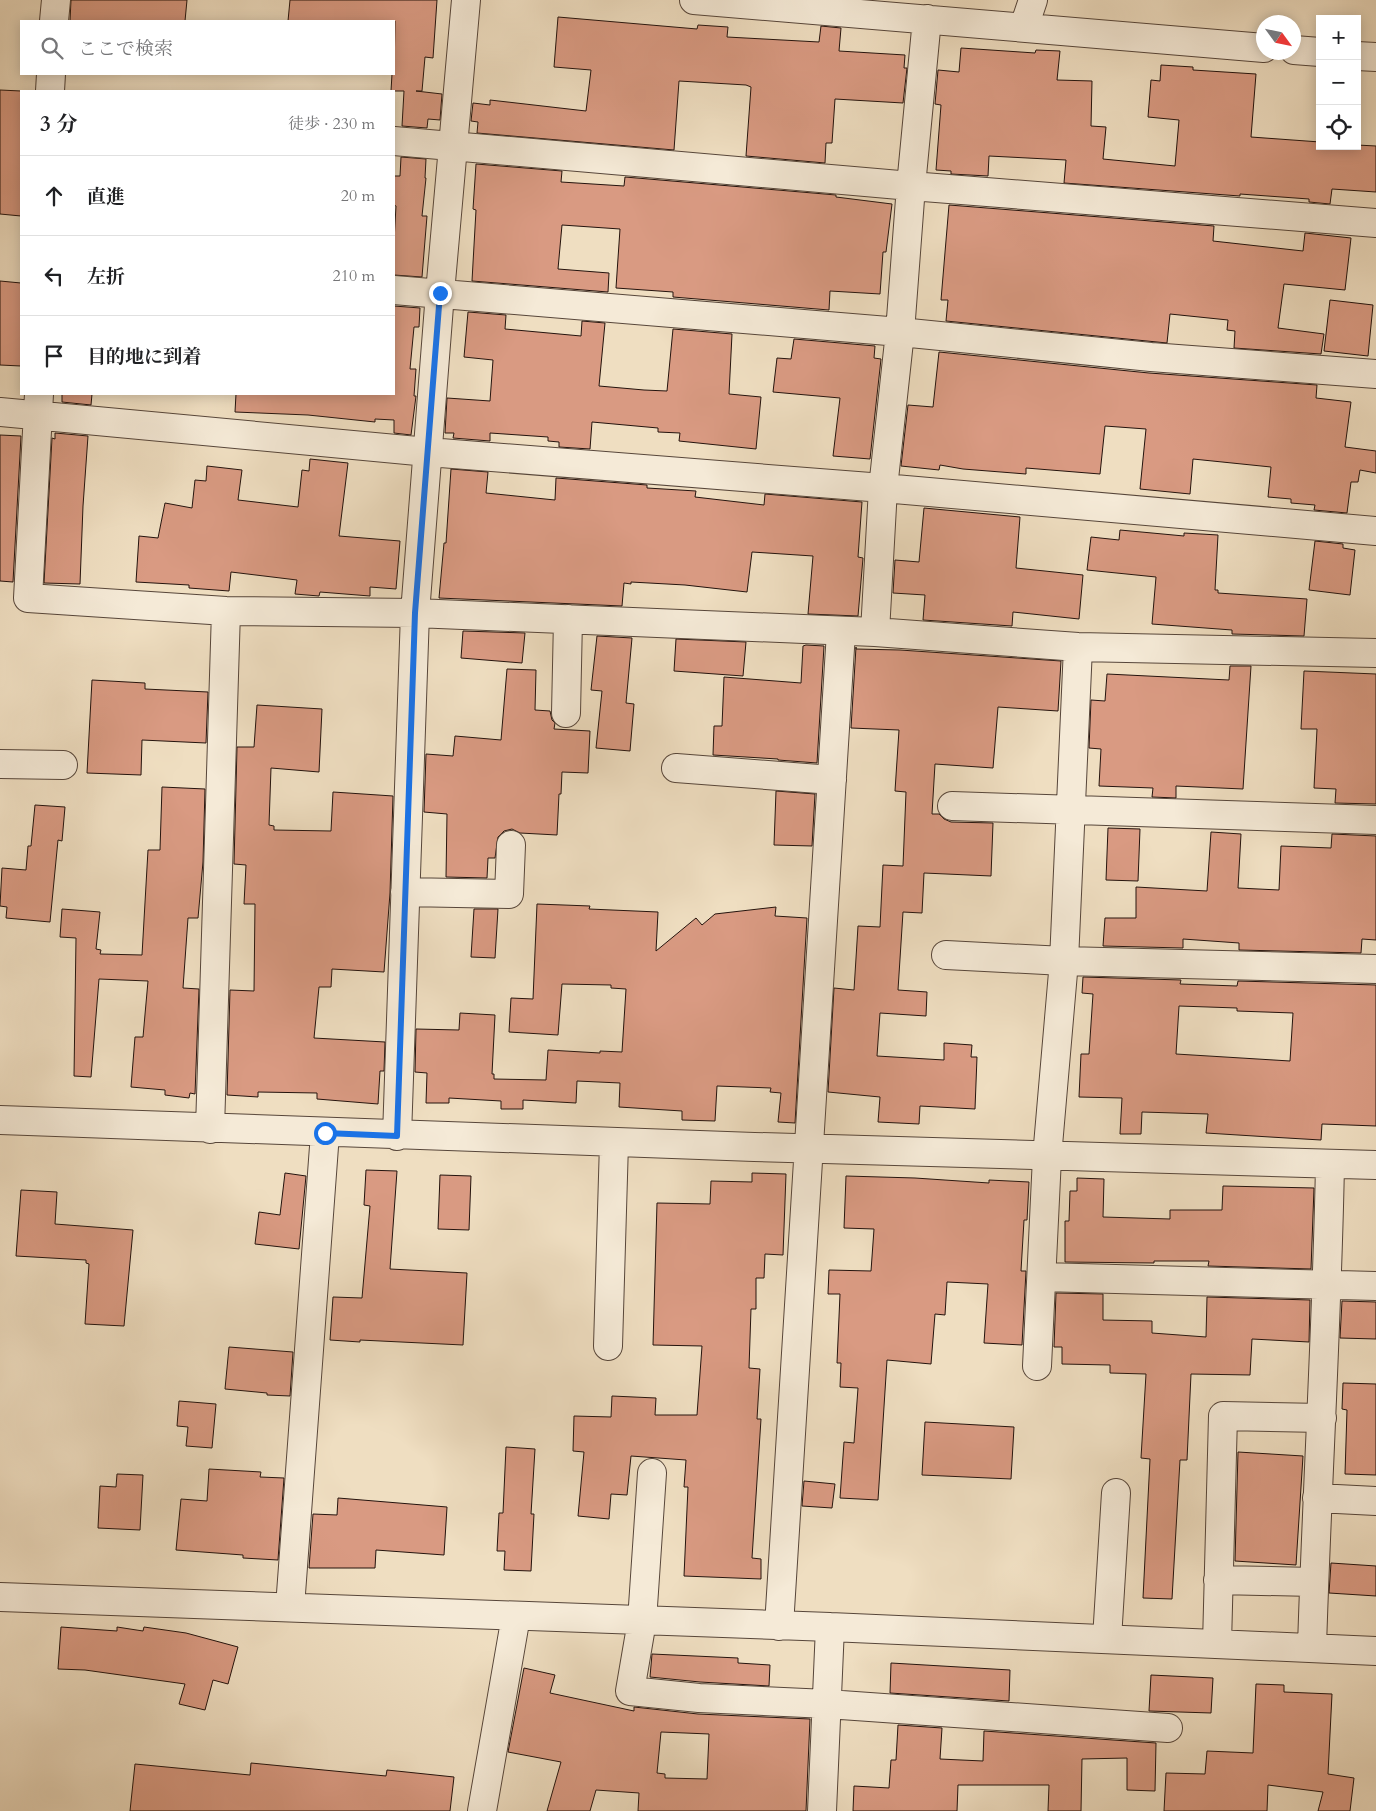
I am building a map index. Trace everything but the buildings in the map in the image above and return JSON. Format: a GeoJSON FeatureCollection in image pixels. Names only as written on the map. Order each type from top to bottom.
{"type":"FeatureCollection","features":[{"type":"Feature","properties":{"kind":"street"},"geometry":{"type":"LineString","coordinates":[[54,20],[56,0]]}},
{"type":"Feature","properties":{"kind":"street"},"geometry":{"type":"LineString","coordinates":[[397,1136],[415,613],[440,293],[466,0]]}},
{"type":"Feature","properties":{"kind":"street"},"geometry":{"type":"LineString","coordinates":[[694,0],[917,12],[1024,27],[1256,47]]}},
{"type":"Feature","properties":{"kind":"street"},"geometry":{"type":"LineString","coordinates":[[1024,27],[1033,0]]}},
{"type":"Feature","properties":{"kind":"street"},"geometry":{"type":"LineString","coordinates":[[875,632],[883,488],[900,332],[911,186],[917,12]]}},
{"type":"Feature","properties":{"kind":"street"},"geometry":{"type":"LineString","coordinates":[[1301,51],[1316,52]]}},
{"type":"Feature","properties":{"kind":"street"},"geometry":{"type":"LineString","coordinates":[[1361,56],[1376,57]]}},
{"type":"Feature","properties":{"kind":"street"},"geometry":{"type":"LineString","coordinates":[[50,90],[51,75]]}},
{"type":"Feature","properties":{"kind":"street"},"geometry":{"type":"LineString","coordinates":[[395,141],[911,186],[1376,223]]}},
{"type":"Feature","properties":{"kind":"street"},"geometry":{"type":"LineString","coordinates":[[395,290],[1376,374]]}},
{"type":"Feature","properties":{"kind":"street"},"geometry":{"type":"LineString","coordinates":[[38,404],[28,598],[226,611],[415,613],[875,632],[1078,647],[1376,653]]}},
{"type":"Feature","properties":{"kind":"street"},"geometry":{"type":"LineString","coordinates":[[0,412],[38,404],[428,452],[883,488],[1376,531]]}},
{"type":"Feature","properties":{"kind":"street"},"geometry":{"type":"LineString","coordinates":[[210,1128],[226,611]]}},
{"type":"Feature","properties":{"kind":"street"},"geometry":{"type":"LineString","coordinates":[[566,713],[568,619]]}},
{"type":"Feature","properties":{"kind":"street"},"geometry":{"type":"LineString","coordinates":[[779,1626],[841,632]]}},
{"type":"Feature","properties":{"kind":"street"},"geometry":{"type":"LineString","coordinates":[[1037,1366],[1047,1157],[1064,961],[1078,647]]}},
{"type":"Feature","properties":{"kind":"street"},"geometry":{"type":"LineString","coordinates":[[0,764],[63,765]]}},
{"type":"Feature","properties":{"kind":"street"},"geometry":{"type":"LineString","coordinates":[[676,768],[832,780]]}},
{"type":"Feature","properties":{"kind":"street"},"geometry":{"type":"LineString","coordinates":[[952,806],[1376,820]]}},
{"type":"Feature","properties":{"kind":"street"},"geometry":{"type":"LineString","coordinates":[[405,892],[509,894],[511,845]]}},
{"type":"Feature","properties":{"kind":"street"},"geometry":{"type":"LineString","coordinates":[[946,955],[1064,961],[1376,969]]}},
{"type":"Feature","properties":{"kind":"street"},"geometry":{"type":"LineString","coordinates":[[0,1120],[397,1136],[1047,1157],[1376,1165]]}},
{"type":"Feature","properties":{"kind":"street"},"geometry":{"type":"LineString","coordinates":[[290,1607],[325,1133]]}},
{"type":"Feature","properties":{"kind":"street"},"geometry":{"type":"LineString","coordinates":[[608,1346],[614,1143]]}},
{"type":"Feature","properties":{"kind":"street"},"geometry":{"type":"LineString","coordinates":[[1312,1647],[1317,1498],[1328,1284],[1330,1164]]}},
{"type":"Feature","properties":{"kind":"street"},"geometry":{"type":"LineString","coordinates":[[1042,1278],[1376,1286]]}},
{"type":"Feature","properties":{"kind":"street"},"geometry":{"type":"LineString","coordinates":[[1217,1644],[1223,1416],[1322,1418]]}},
{"type":"Feature","properties":{"kind":"street"},"geometry":{"type":"LineString","coordinates":[[652,1473],[642,1621],[630,1691],[699,1698],[827,1704],[1168,1728]]}},
{"type":"Feature","properties":{"kind":"street"},"geometry":{"type":"LineString","coordinates":[[1107,1639],[1116,1492]]}},
{"type":"Feature","properties":{"kind":"street"},"geometry":{"type":"LineString","coordinates":[[1317,1498],[1376,1501]]}},
{"type":"Feature","properties":{"kind":"street"},"geometry":{"type":"LineString","coordinates":[[1218,1580],[1314,1582]]}},
{"type":"Feature","properties":{"kind":"street"},"geometry":{"type":"LineString","coordinates":[[0,1597],[830,1627],[1376,1651]]}},
{"type":"Feature","properties":{"kind":"street"},"geometry":{"type":"LineString","coordinates":[[482,1811],[516,1616]]}},
{"type":"Feature","properties":{"kind":"street"},"geometry":{"type":"LineString","coordinates":[[822,1811],[830,1627]]}},
{"type":"Feature","properties":{"kind":"route"},"geometry":{"type":"LineString","coordinates":[[325,1133],[397,1136],[415,613],[440,293]]}}]}
